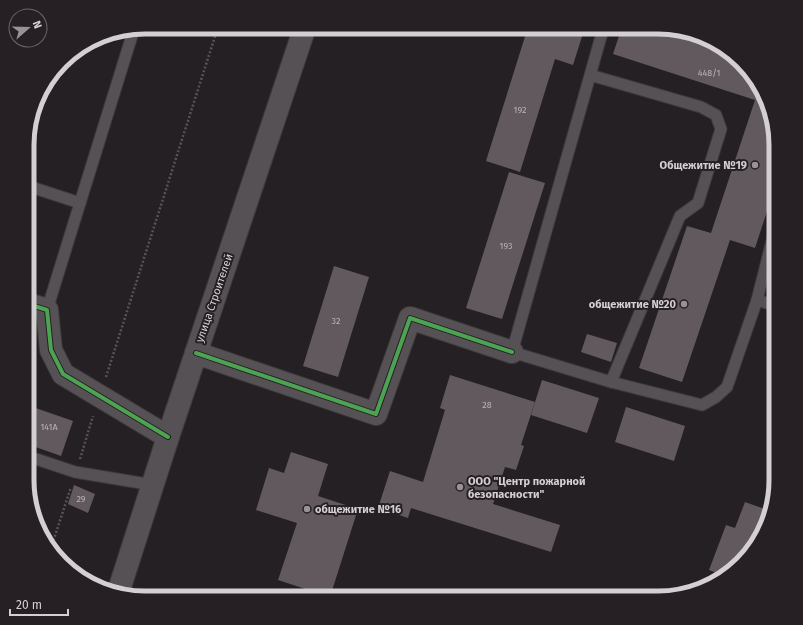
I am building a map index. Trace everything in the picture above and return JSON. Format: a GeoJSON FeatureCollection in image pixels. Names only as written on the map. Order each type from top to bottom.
{"type":"FeatureCollection","features":[{"type":"Feature","properties":{"kind":"main road","name":"улица Строителей"},"geometry":{"type":"LineString","coordinates":[[120,588],[168,437],[303,34]]}},
{"type":"Feature","properties":{"kind":"main road"},"geometry":{"type":"LineString","coordinates":[[37,307],[51,350],[63,374],[168,437]]}},
{"type":"Feature","properties":{"kind":"main road"},"geometry":{"type":"LineString","coordinates":[[196,353],[376,414],[410,318],[512,352]]}},
{"type":"Feature","properties":{"kind":"lane"},"geometry":{"type":"LineString","coordinates":[[602,34],[512,352],[611,382],[702,406],[716,398],[727,387],[757,300],[769,253]]}},
{"type":"Feature","properties":{"kind":"lane"},"geometry":{"type":"LineString","coordinates":[[37,307],[80,203],[132,35]]}},
{"type":"Feature","properties":{"kind":"lane"},"geometry":{"type":"LineString","coordinates":[[590,75],[701,107],[716,115],[721,129],[698,203],[680,216],[611,382]]}},
{"type":"Feature","properties":{"kind":"lane"},"geometry":{"type":"LineString","coordinates":[[34,188],[80,203]]}},
{"type":"Feature","properties":{"kind":"lane"},"geometry":{"type":"LineString","coordinates":[[757,300],[769,304]]}},
{"type":"Feature","properties":{"kind":"lane"},"geometry":{"type":"LineString","coordinates":[[34,458],[75,472],[153,485]]}},
{"type":"Feature","properties":{"kind":"path"},"geometry":{"type":"LineString","coordinates":[[53,541],[216,34]]}},
{"type":"Feature","properties":{"kind":"building"},"geometry":{"type":"Polygon","coordinates":[[[526,34],[583,34],[573,65],[555,59],[520,172],[486,161],[526,34]]]}},
{"type":"Feature","properties":{"kind":"building"},"geometry":{"type":"Polygon","coordinates":[[[620,34],[665,34],[700,42],[725,57],[746,78],[761,103],[767,124],[769,145],[769,205],[755,248],[730,240],[682,382],[639,368],[687,226],[711,233],[755,100],[613,54],[620,34]]]}},
{"type":"Feature","properties":{"kind":"building"},"geometry":{"type":"Polygon","coordinates":[[[509,172],[545,183],[502,319],[466,308],[509,172]]]}},
{"type":"Feature","properties":{"kind":"building"},"geometry":{"type":"Polygon","coordinates":[[[334,266],[369,277],[338,377],[303,366],[334,266]]]}},
{"type":"Feature","properties":{"kind":"building"},"geometry":{"type":"Polygon","coordinates":[[[587,334],[617,343],[611,362],[581,352],[587,334]]]}},
{"type":"Feature","properties":{"kind":"building","name":"ООО \"Центр пожарной безопасности\""},"geometry":{"type":"Polygon","coordinates":[[[450,375],[535,402],[521,445],[524,446],[516,470],[505,467],[493,504],[560,525],[551,552],[411,508],[408,518],[378,508],[390,471],[423,482],[445,410],[440,408],[450,375]]]}},
{"type":"Feature","properties":{"kind":"building"},"geometry":{"type":"Polygon","coordinates":[[[542,380],[599,398],[587,433],[531,415],[542,380]]]}},
{"type":"Feature","properties":{"kind":"building"},"geometry":{"type":"Polygon","coordinates":[[[34,407],[73,421],[61,456],[34,446],[34,407]]]}},
{"type":"Feature","properties":{"kind":"building"},"geometry":{"type":"Polygon","coordinates":[[[626,407],[685,426],[674,461],[615,442],[626,407]]]}},
{"type":"Feature","properties":{"kind":"building","name":"общежитие №16"},"geometry":{"type":"Polygon","coordinates":[[[291,452],[328,464],[318,496],[358,509],[332,591],[312,591],[278,580],[297,523],[256,510],[269,468],[284,473],[291,452]]]}},
{"type":"Feature","properties":{"kind":"building"},"geometry":{"type":"Polygon","coordinates":[[[74,485],[95,494],[88,513],[68,504],[74,485]]]}},
{"type":"Feature","properties":{"kind":"building"},"geometry":{"type":"Polygon","coordinates":[[[745,502],[765,509],[761,522],[754,535],[741,553],[717,573],[709,570],[726,525],[735,528],[745,502]]]}},
{"type":"Feature","properties":{"kind":"cycle path"},"geometry":{"type":"LineString","coordinates":[[34,306],[47,310],[51,350],[63,374],[168,437]]}},
{"type":"Feature","properties":{"kind":"cycle path"},"geometry":{"type":"LineString","coordinates":[[196,353],[376,414],[410,318],[512,352]]}},
{"type":"Feature","properties":{"kind":"place","name":"Общежитие №19"},"geometry":{"type":"Point","coordinates":[755,165]}},
{"type":"Feature","properties":{"kind":"place","name":"общежитие №20"},"geometry":{"type":"Point","coordinates":[684,304]}},
{"type":"Feature","properties":{"kind":"place","name":"ООО \"Центр пожарной безопасности\""},"geometry":{"type":"Point","coordinates":[460,487]}},
{"type":"Feature","properties":{"kind":"place","name":"общежитие №16"},"geometry":{"type":"Point","coordinates":[307,509]}}]}
